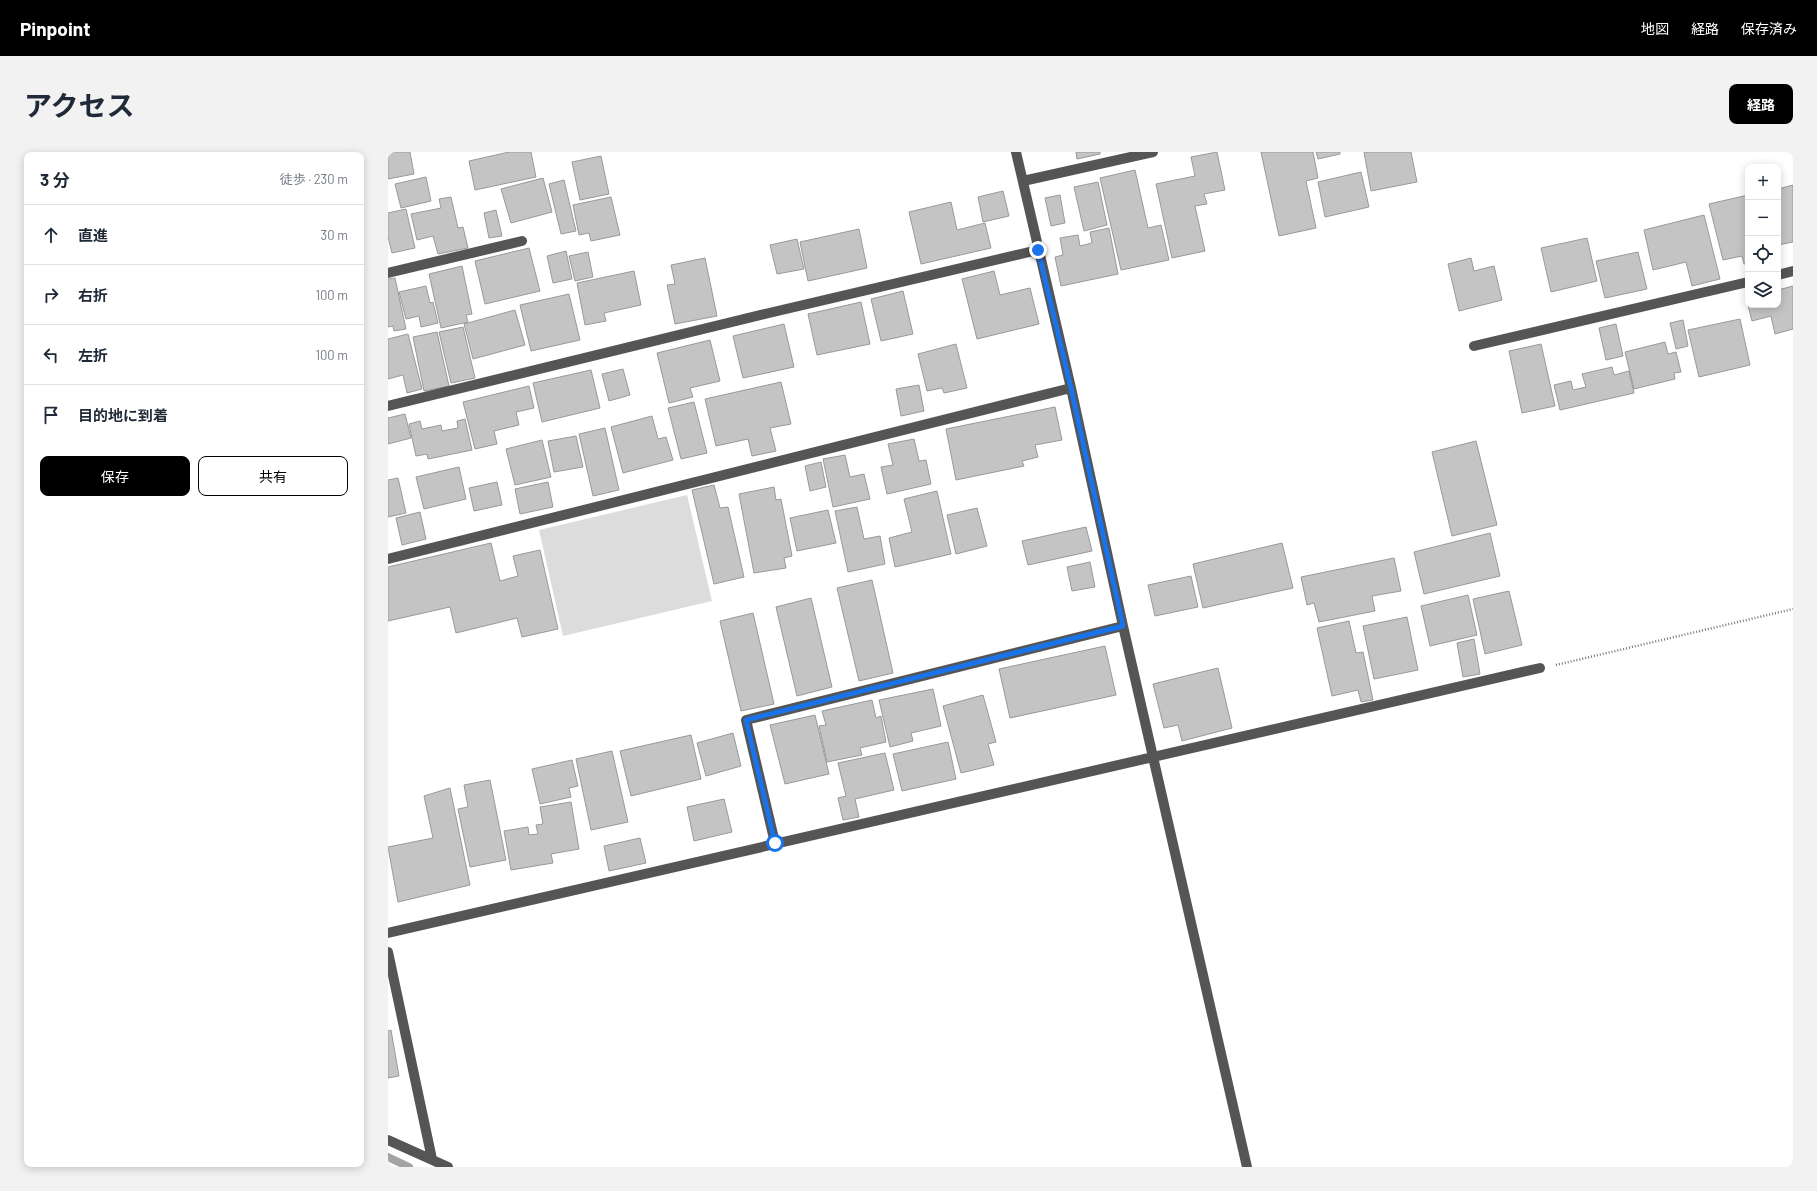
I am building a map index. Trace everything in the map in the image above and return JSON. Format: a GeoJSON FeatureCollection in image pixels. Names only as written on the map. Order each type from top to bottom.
{"type":"FeatureCollection","features":[{"type":"Feature","properties":{"kind":"street"},"geometry":{"type":"LineString","coordinates":[[1016,152],[1071,388],[1123,626],[1247,1167]]}},
{"type":"Feature","properties":{"kind":"street"},"geometry":{"type":"LineString","coordinates":[[1023,181],[1153,152]]}},
{"type":"Feature","properties":{"kind":"street"},"geometry":{"type":"LineString","coordinates":[[388,273],[522,241]]}},
{"type":"Feature","properties":{"kind":"street"},"geometry":{"type":"LineString","coordinates":[[388,406],[761,315],[1038,250]]}},
{"type":"Feature","properties":{"kind":"street"},"geometry":{"type":"LineString","coordinates":[[1781,274],[1793,271]]}},
{"type":"Feature","properties":{"kind":"street"},"geometry":{"type":"LineString","coordinates":[[1474,346],[1745,283]]}},
{"type":"Feature","properties":{"kind":"street"},"geometry":{"type":"LineString","coordinates":[[388,559],[1071,388]]}},
{"type":"Feature","properties":{"kind":"street"},"geometry":{"type":"LineString","coordinates":[[775,843],[746,720],[1123,626]]}},
{"type":"Feature","properties":{"kind":"street"},"geometry":{"type":"LineString","coordinates":[[388,933],[1540,668]]}},
{"type":"Feature","properties":{"kind":"street"},"geometry":{"type":"LineString","coordinates":[[388,952],[432,1159]]}},
{"type":"Feature","properties":{"kind":"street"},"geometry":{"type":"LineString","coordinates":[[388,1140],[448,1167]]}},
{"type":"Feature","properties":{"kind":"path"},"geometry":{"type":"LineString","coordinates":[[1540,668],[1793,609]]}},
{"type":"Feature","properties":{"kind":"shaded area"},"geometry":{"type":"Polygon","coordinates":[[[687,495],[712,601],[563,636],[539,530],[687,495]]]}},
{"type":"Feature","properties":{"kind":"building"},"geometry":{"type":"Polygon","coordinates":[[[388,152],[410,152],[414,174],[388,179],[388,152]]]}},
{"type":"Feature","properties":{"kind":"building"},"geometry":{"type":"Polygon","coordinates":[[[509,152],[531,152],[536,177],[475,190],[469,161],[509,152]]]}},
{"type":"Feature","properties":{"kind":"building"},"geometry":{"type":"Polygon","coordinates":[[[1076,152],[1100,152],[1100,154],[1077,159],[1076,152]]]}},
{"type":"Feature","properties":{"kind":"building"},"geometry":{"type":"Polygon","coordinates":[[[1217,152],[1225,190],[1204,194],[1207,204],[1195,206],[1205,251],[1172,258],[1156,184],[1195,176],[1191,157],[1217,152]]]}},
{"type":"Feature","properties":{"kind":"building"},"geometry":{"type":"Polygon","coordinates":[[[1261,152],[1313,152],[1318,178],[1306,181],[1316,228],[1279,236],[1261,152]]]}},
{"type":"Feature","properties":{"kind":"building"},"geometry":{"type":"Polygon","coordinates":[[[1316,152],[1340,152],[1340,154],[1318,159],[1316,152]]]}},
{"type":"Feature","properties":{"kind":"building"},"geometry":{"type":"Polygon","coordinates":[[[1364,152],[1411,152],[1417,182],[1371,191],[1364,152]]]}},
{"type":"Feature","properties":{"kind":"building"},"geometry":{"type":"Polygon","coordinates":[[[601,156],[609,194],[580,200],[572,162],[601,156]]]}},
{"type":"Feature","properties":{"kind":"building"},"geometry":{"type":"Polygon","coordinates":[[[1135,170],[1148,228],[1161,225],[1169,260],[1121,270],[1100,178],[1135,170]]]}},
{"type":"Feature","properties":{"kind":"building"},"geometry":{"type":"Polygon","coordinates":[[[1361,172],[1369,207],[1325,217],[1318,182],[1361,172]]]}},
{"type":"Feature","properties":{"kind":"building"},"geometry":{"type":"Polygon","coordinates":[[[426,177],[431,201],[401,208],[395,184],[426,177]]]}},
{"type":"Feature","properties":{"kind":"building"},"geometry":{"type":"Polygon","coordinates":[[[543,178],[552,212],[511,223],[501,189],[543,178]]]}},
{"type":"Feature","properties":{"kind":"building"},"geometry":{"type":"Polygon","coordinates":[[[564,180],[576,231],[561,234],[549,184],[564,180]]]}},
{"type":"Feature","properties":{"kind":"building"},"geometry":{"type":"Polygon","coordinates":[[[1098,182],[1107,225],[1084,231],[1074,187],[1098,182]]]}},
{"type":"Feature","properties":{"kind":"building"},"geometry":{"type":"Polygon","coordinates":[[[1793,185],[1793,242],[1781,244],[1781,200],[1781,188],[1793,185]]]}},
{"type":"Feature","properties":{"kind":"building"},"geometry":{"type":"Polygon","coordinates":[[[1003,191],[1009,216],[983,222],[978,197],[1003,191]]]}},
{"type":"Feature","properties":{"kind":"building"},"geometry":{"type":"Polygon","coordinates":[[[1060,195],[1065,223],[1051,226],[1045,198],[1060,195]]]}},
{"type":"Feature","properties":{"kind":"building"},"geometry":{"type":"Polygon","coordinates":[[[1745,196],[1745,264],[1742,256],[1723,260],[1709,204],[1745,196]]]}},
{"type":"Feature","properties":{"kind":"building"},"geometry":{"type":"Polygon","coordinates":[[[451,197],[458,228],[463,227],[468,248],[438,254],[433,236],[417,240],[411,214],[441,208],[439,199],[451,197]]]}},
{"type":"Feature","properties":{"kind":"building"},"geometry":{"type":"Polygon","coordinates":[[[611,197],[620,235],[591,241],[589,233],[579,235],[573,205],[611,197]]]}},
{"type":"Feature","properties":{"kind":"building"},"geometry":{"type":"Polygon","coordinates":[[[951,202],[957,230],[985,223],[991,248],[921,264],[909,212],[951,202]]]}},
{"type":"Feature","properties":{"kind":"building"},"geometry":{"type":"Polygon","coordinates":[[[406,209],[415,248],[392,253],[388,237],[388,213],[406,209]]]}},
{"type":"Feature","properties":{"kind":"building"},"geometry":{"type":"Polygon","coordinates":[[[496,210],[502,236],[489,238],[484,213],[496,210]]]}},
{"type":"Feature","properties":{"kind":"building"},"geometry":{"type":"Polygon","coordinates":[[[1704,215],[1720,279],[1692,286],[1686,262],[1653,270],[1644,230],[1704,215]]]}},
{"type":"Feature","properties":{"kind":"building"},"geometry":{"type":"Polygon","coordinates":[[[1109,228],[1118,274],[1061,286],[1055,257],[1063,255],[1060,238],[1078,235],[1080,246],[1092,243],[1090,232],[1109,228]]]}},
{"type":"Feature","properties":{"kind":"building"},"geometry":{"type":"Polygon","coordinates":[[[859,229],[867,268],[808,281],[800,242],[859,229]]]}},
{"type":"Feature","properties":{"kind":"building"},"geometry":{"type":"Polygon","coordinates":[[[1587,238],[1597,281],[1551,292],[1541,248],[1587,238]]]}},
{"type":"Feature","properties":{"kind":"building"},"geometry":{"type":"Polygon","coordinates":[[[797,239],[804,269],[777,274],[770,245],[797,239]]]}},
{"type":"Feature","properties":{"kind":"building"},"geometry":{"type":"Polygon","coordinates":[[[529,248],[540,291],[485,304],[475,261],[529,248]]]}},
{"type":"Feature","properties":{"kind":"building"},"geometry":{"type":"Polygon","coordinates":[[[566,251],[572,279],[553,283],[547,256],[566,251]]]}},
{"type":"Feature","properties":{"kind":"building"},"geometry":{"type":"Polygon","coordinates":[[[588,252],[593,277],[575,281],[569,256],[588,252]]]}},
{"type":"Feature","properties":{"kind":"building"},"geometry":{"type":"Polygon","coordinates":[[[1638,252],[1647,289],[1605,298],[1596,261],[1638,252]]]}},
{"type":"Feature","properties":{"kind":"building"},"geometry":{"type":"Polygon","coordinates":[[[705,258],[717,316],[675,324],[667,285],[675,284],[671,265],[705,258]]]}},
{"type":"Feature","properties":{"kind":"building"},"geometry":{"type":"Polygon","coordinates":[[[1471,258],[1474,271],[1494,266],[1502,300],[1459,311],[1448,264],[1471,258]]]}},
{"type":"Feature","properties":{"kind":"building"},"geometry":{"type":"Polygon","coordinates":[[[462,266],[472,314],[466,315],[468,322],[441,328],[429,274],[462,266]]]}},
{"type":"Feature","properties":{"kind":"building"},"geometry":{"type":"Polygon","coordinates":[[[634,271],[641,305],[604,313],[606,321],[585,325],[577,283],[634,271]]]}},
{"type":"Feature","properties":{"kind":"building"},"geometry":{"type":"Polygon","coordinates":[[[994,271],[1000,295],[1030,288],[1039,324],[977,339],[962,279],[994,271]]]}},
{"type":"Feature","properties":{"kind":"building"},"geometry":{"type":"Polygon","coordinates":[[[395,278],[406,329],[394,331],[393,326],[388,327],[388,279],[395,278]]]}},
{"type":"Feature","properties":{"kind":"building"},"geometry":{"type":"Polygon","coordinates":[[[426,286],[430,303],[433,302],[438,323],[421,327],[419,316],[406,319],[399,292],[426,286]]]}},
{"type":"Feature","properties":{"kind":"building"},"geometry":{"type":"Polygon","coordinates":[[[1793,286],[1793,329],[1775,334],[1771,316],[1752,321],[1749,308],[1781,308],[1781,289],[1793,286]]]}},
{"type":"Feature","properties":{"kind":"building"},"geometry":{"type":"Polygon","coordinates":[[[903,291],[913,334],[881,341],[871,299],[903,291]]]}},
{"type":"Feature","properties":{"kind":"building"},"geometry":{"type":"Polygon","coordinates":[[[569,294],[580,340],[531,351],[520,305],[569,294]]]}},
{"type":"Feature","properties":{"kind":"building"},"geometry":{"type":"Polygon","coordinates":[[[861,302],[870,344],[817,355],[808,314],[861,302]]]}},
{"type":"Feature","properties":{"kind":"building"},"geometry":{"type":"Polygon","coordinates":[[[515,310],[525,345],[473,359],[464,324],[515,310]]]}},
{"type":"Feature","properties":{"kind":"building"},"geometry":{"type":"Polygon","coordinates":[[[1740,319],[1750,365],[1699,377],[1688,330],[1740,319]]]}},
{"type":"Feature","properties":{"kind":"building"},"geometry":{"type":"Polygon","coordinates":[[[1683,320],[1688,346],[1676,349],[1670,323],[1683,320]]]}},
{"type":"Feature","properties":{"kind":"building"},"geometry":{"type":"Polygon","coordinates":[[[784,324],[794,367],[743,378],[733,336],[784,324]]]}},
{"type":"Feature","properties":{"kind":"building"},"geometry":{"type":"Polygon","coordinates":[[[1616,324],[1623,356],[1606,360],[1599,328],[1616,324]]]}},
{"type":"Feature","properties":{"kind":"building"},"geometry":{"type":"Polygon","coordinates":[[[463,327],[475,378],[451,383],[439,332],[463,327]]]}},
{"type":"Feature","properties":{"kind":"building"},"geometry":{"type":"Polygon","coordinates":[[[437,332],[449,386],[424,391],[413,337],[437,332]]]}},
{"type":"Feature","properties":{"kind":"building"},"geometry":{"type":"Polygon","coordinates":[[[408,334],[422,389],[407,393],[403,375],[388,379],[388,339],[408,334]]]}},
{"type":"Feature","properties":{"kind":"building"},"geometry":{"type":"Polygon","coordinates":[[[710,340],[720,381],[690,388],[693,397],[669,403],[657,353],[710,340]]]}},
{"type":"Feature","properties":{"kind":"building"},"geometry":{"type":"Polygon","coordinates":[[[1665,342],[1668,354],[1676,352],[1681,372],[1674,373],[1675,379],[1634,389],[1625,352],[1665,342]]]}},
{"type":"Feature","properties":{"kind":"building"},"geometry":{"type":"Polygon","coordinates":[[[956,344],[967,388],[944,393],[942,388],[927,391],[918,354],[956,344]]]}},
{"type":"Feature","properties":{"kind":"building"},"geometry":{"type":"Polygon","coordinates":[[[1541,344],[1555,406],[1522,413],[1509,351],[1541,344]]]}},
{"type":"Feature","properties":{"kind":"building"},"geometry":{"type":"Polygon","coordinates":[[[1612,367],[1614,375],[1629,371],[1634,393],[1560,410],[1554,385],[1571,381],[1573,390],[1586,387],[1582,374],[1612,367]]]}},
{"type":"Feature","properties":{"kind":"building"},"geometry":{"type":"Polygon","coordinates":[[[623,369],[630,395],[609,401],[602,374],[623,369]]]}},
{"type":"Feature","properties":{"kind":"building"},"geometry":{"type":"Polygon","coordinates":[[[591,370],[600,408],[542,422],[533,383],[591,370]]]}},
{"type":"Feature","properties":{"kind":"building"},"geometry":{"type":"Polygon","coordinates":[[[781,382],[791,424],[770,428],[776,451],[752,456],[748,439],[716,446],[705,399],[781,382]]]}},
{"type":"Feature","properties":{"kind":"building"},"geometry":{"type":"Polygon","coordinates":[[[919,385],[924,411],[901,416],[896,389],[919,385]]]}},
{"type":"Feature","properties":{"kind":"building"},"geometry":{"type":"Polygon","coordinates":[[[529,386],[534,408],[516,412],[519,425],[494,431],[497,444],[475,449],[463,402],[529,386]]]}},
{"type":"Feature","properties":{"kind":"building"},"geometry":{"type":"Polygon","coordinates":[[[694,402],[707,453],[681,459],[668,408],[694,402]]]}},
{"type":"Feature","properties":{"kind":"building"},"geometry":{"type":"Polygon","coordinates":[[[1055,407],[1062,440],[1035,445],[1038,457],[1022,461],[1024,466],[956,480],[946,429],[1055,407]]]}},
{"type":"Feature","properties":{"kind":"building"},"geometry":{"type":"Polygon","coordinates":[[[405,414],[411,438],[388,444],[388,418],[405,414]]]}},
{"type":"Feature","properties":{"kind":"building"},"geometry":{"type":"Polygon","coordinates":[[[652,416],[658,439],[666,437],[673,460],[623,473],[611,427],[652,416]]]}},
{"type":"Feature","properties":{"kind":"building"},"geometry":{"type":"Polygon","coordinates":[[[465,419],[472,450],[428,459],[427,454],[416,456],[409,424],[420,421],[422,429],[441,425],[442,431],[458,428],[457,421],[465,419]]]}},
{"type":"Feature","properties":{"kind":"building"},"geometry":{"type":"Polygon","coordinates":[[[605,428],[619,490],[593,496],[579,434],[605,428]]]}},
{"type":"Feature","properties":{"kind":"building"},"geometry":{"type":"Polygon","coordinates":[[[576,436],[583,467],[554,472],[548,441],[576,436]]]}},
{"type":"Feature","properties":{"kind":"building"},"geometry":{"type":"Polygon","coordinates":[[[914,439],[919,461],[926,460],[931,484],[887,494],[881,467],[893,465],[888,444],[914,439]]]}},
{"type":"Feature","properties":{"kind":"building"},"geometry":{"type":"Polygon","coordinates":[[[542,440],[551,477],[515,485],[506,449],[542,440]]]}},
{"type":"Feature","properties":{"kind":"building"},"geometry":{"type":"Polygon","coordinates":[[[1476,441],[1497,525],[1452,536],[1432,452],[1476,441]]]}},
{"type":"Feature","properties":{"kind":"building"},"geometry":{"type":"Polygon","coordinates":[[[845,455],[850,477],[864,474],[870,499],[833,507],[823,459],[845,455]]]}},
{"type":"Feature","properties":{"kind":"building"},"geometry":{"type":"Polygon","coordinates":[[[821,462],[826,487],[810,491],[805,466],[821,462]]]}},
{"type":"Feature","properties":{"kind":"building"},"geometry":{"type":"Polygon","coordinates":[[[459,467],[466,499],[424,509],[416,477],[459,467]]]}},
{"type":"Feature","properties":{"kind":"building"},"geometry":{"type":"Polygon","coordinates":[[[398,478],[406,513],[388,517],[388,480],[398,478]]]}},
{"type":"Feature","properties":{"kind":"building"},"geometry":{"type":"Polygon","coordinates":[[[497,482],[502,505],[474,511],[469,488],[497,482]]]}},
{"type":"Feature","properties":{"kind":"building"},"geometry":{"type":"Polygon","coordinates":[[[548,482],[553,507],[520,514],[515,489],[548,482]]]}},
{"type":"Feature","properties":{"kind":"building"},"geometry":{"type":"Polygon","coordinates":[[[714,485],[720,508],[728,507],[744,577],[714,584],[692,490],[714,485]]]}},
{"type":"Feature","properties":{"kind":"building"},"geometry":{"type":"Polygon","coordinates":[[[774,487],[776,500],[781,499],[792,556],[784,558],[786,568],[754,573],[739,494],[774,487]]]}},
{"type":"Feature","properties":{"kind":"building"},"geometry":{"type":"Polygon","coordinates":[[[937,491],[951,554],[895,567],[889,538],[912,532],[904,499],[937,491]]]}},
{"type":"Feature","properties":{"kind":"building"},"geometry":{"type":"Polygon","coordinates":[[[857,507],[864,539],[880,536],[885,564],[848,572],[835,511],[857,507]]]}},
{"type":"Feature","properties":{"kind":"building"},"geometry":{"type":"Polygon","coordinates":[[[977,508],[987,546],[956,554],[947,515],[977,508]]]}},
{"type":"Feature","properties":{"kind":"building"},"geometry":{"type":"Polygon","coordinates":[[[828,510],[836,543],[797,551],[790,518],[828,510]]]}},
{"type":"Feature","properties":{"kind":"building"},"geometry":{"type":"Polygon","coordinates":[[[420,512],[426,539],[402,545],[396,518],[420,512]]]}},
{"type":"Feature","properties":{"kind":"building"},"geometry":{"type":"Polygon","coordinates":[[[1086,527],[1092,551],[1028,565],[1022,541],[1086,527]]]}},
{"type":"Feature","properties":{"kind":"building"},"geometry":{"type":"Polygon","coordinates":[[[1490,533],[1500,576],[1424,594],[1414,552],[1490,533]]]}},
{"type":"Feature","properties":{"kind":"building"},"geometry":{"type":"Polygon","coordinates":[[[491,543],[500,581],[518,576],[513,556],[540,550],[558,629],[522,637],[517,618],[456,633],[450,607],[388,621],[388,567],[491,543]]]}},
{"type":"Feature","properties":{"kind":"building"},"geometry":{"type":"Polygon","coordinates":[[[1282,543],[1293,588],[1203,608],[1193,564],[1282,543]]]}},
{"type":"Feature","properties":{"kind":"building"},"geometry":{"type":"Polygon","coordinates":[[[1394,558],[1401,591],[1372,596],[1375,611],[1319,622],[1314,603],[1307,605],[1301,577],[1394,558]]]}},
{"type":"Feature","properties":{"kind":"building"},"geometry":{"type":"Polygon","coordinates":[[[1090,562],[1095,587],[1072,591],[1067,567],[1090,562]]]}},
{"type":"Feature","properties":{"kind":"building"},"geometry":{"type":"Polygon","coordinates":[[[1191,576],[1198,607],[1155,616],[1148,585],[1191,576]]]}},
{"type":"Feature","properties":{"kind":"building"},"geometry":{"type":"Polygon","coordinates":[[[872,580],[893,673],[859,681],[837,588],[872,580]]]}},
{"type":"Feature","properties":{"kind":"building"},"geometry":{"type":"Polygon","coordinates":[[[1509,591],[1522,645],[1485,654],[1473,599],[1509,591]]]}},
{"type":"Feature","properties":{"kind":"building"},"geometry":{"type":"Polygon","coordinates":[[[1468,595],[1477,635],[1430,646],[1421,606],[1468,595]]]}},
{"type":"Feature","properties":{"kind":"building"},"geometry":{"type":"Polygon","coordinates":[[[811,598],[832,687],[797,696],[776,607],[811,598]]]}},
{"type":"Feature","properties":{"kind":"building"},"geometry":{"type":"Polygon","coordinates":[[[753,613],[774,704],[741,711],[720,621],[753,613]]]}},
{"type":"Feature","properties":{"kind":"building"},"geometry":{"type":"Polygon","coordinates":[[[1407,617],[1418,670],[1374,679],[1363,626],[1407,617]]]}},
{"type":"Feature","properties":{"kind":"building"},"geometry":{"type":"Polygon","coordinates":[[[1349,621],[1356,653],[1363,652],[1373,700],[1361,702],[1358,690],[1332,696],[1317,628],[1349,621]]]}},
{"type":"Feature","properties":{"kind":"building"},"geometry":{"type":"Polygon","coordinates":[[[1474,639],[1480,674],[1463,677],[1457,643],[1474,639]]]}},
{"type":"Feature","properties":{"kind":"building"},"geometry":{"type":"Polygon","coordinates":[[[1105,646],[1116,695],[1010,718],[999,669],[1105,646]]]}},
{"type":"Feature","properties":{"kind":"building"},"geometry":{"type":"Polygon","coordinates":[[[1218,668],[1232,728],[1182,741],[1178,725],[1164,728],[1153,684],[1218,668]]]}},
{"type":"Feature","properties":{"kind":"building"},"geometry":{"type":"Polygon","coordinates":[[[933,689],[941,726],[911,733],[913,741],[890,747],[879,700],[933,689]]]}},
{"type":"Feature","properties":{"kind":"building"},"geometry":{"type":"Polygon","coordinates":[[[983,695],[996,742],[988,744],[994,765],[961,773],[943,706],[983,695]]]}},
{"type":"Feature","properties":{"kind":"building"},"geometry":{"type":"Polygon","coordinates":[[[872,700],[876,718],[881,716],[886,742],[860,748],[862,755],[827,762],[819,726],[826,725],[822,711],[872,700]]]}},
{"type":"Feature","properties":{"kind":"building"},"geometry":{"type":"Polygon","coordinates":[[[815,715],[829,774],[785,784],[770,725],[815,715]]]}},
{"type":"Feature","properties":{"kind":"building"},"geometry":{"type":"Polygon","coordinates":[[[733,733],[741,766],[706,776],[697,743],[733,733]]]}},
{"type":"Feature","properties":{"kind":"building"},"geometry":{"type":"Polygon","coordinates":[[[691,735],[701,779],[631,796],[620,751],[691,735]]]}},
{"type":"Feature","properties":{"kind":"building"},"geometry":{"type":"Polygon","coordinates":[[[948,742],[956,779],[902,791],[893,754],[948,742]]]}},
{"type":"Feature","properties":{"kind":"building"},"geometry":{"type":"Polygon","coordinates":[[[612,751],[628,822],[591,830],[576,759],[612,751]]]}},
{"type":"Feature","properties":{"kind":"building"},"geometry":{"type":"Polygon","coordinates":[[[885,753],[894,790],[855,799],[859,817],[843,820],[838,798],[846,796],[838,763],[885,753]]]}},
{"type":"Feature","properties":{"kind":"building"},"geometry":{"type":"Polygon","coordinates":[[[572,760],[578,786],[569,788],[571,797],[540,804],[532,769],[572,760]]]}},
{"type":"Feature","properties":{"kind":"building"},"geometry":{"type":"Polygon","coordinates":[[[490,780],[506,860],[470,867],[458,809],[468,807],[464,785],[490,780]]]}},
{"type":"Feature","properties":{"kind":"building"},"geometry":{"type":"Polygon","coordinates":[[[450,788],[470,885],[398,902],[388,847],[433,838],[424,796],[450,788]]]}},
{"type":"Feature","properties":{"kind":"building"},"geometry":{"type":"Polygon","coordinates":[[[724,799],[732,832],[694,841],[687,807],[724,799]]]}},
{"type":"Feature","properties":{"kind":"building"},"geometry":{"type":"Polygon","coordinates":[[[571,802],[579,849],[551,854],[553,863],[511,870],[504,831],[528,827],[529,835],[538,834],[536,825],[543,824],[540,807],[571,802]]]}},
{"type":"Feature","properties":{"kind":"building"},"geometry":{"type":"Polygon","coordinates":[[[640,838],[646,863],[609,871],[604,846],[640,838]]]}},
{"type":"Feature","properties":{"kind":"building"},"geometry":{"type":"Polygon","coordinates":[[[391,1030],[399,1076],[388,1078],[388,1031],[391,1030]]]}},
{"type":"Feature","properties":{"kind":"waterway"},"geometry":{"type":"LineString","coordinates":[[388,1157],[409,1167]]}},
{"type":"Feature","properties":{"kind":"route"},"geometry":{"type":"LineString","coordinates":[[775,843],[746,720],[1123,626],[1071,388],[1038,250]]}}]}
